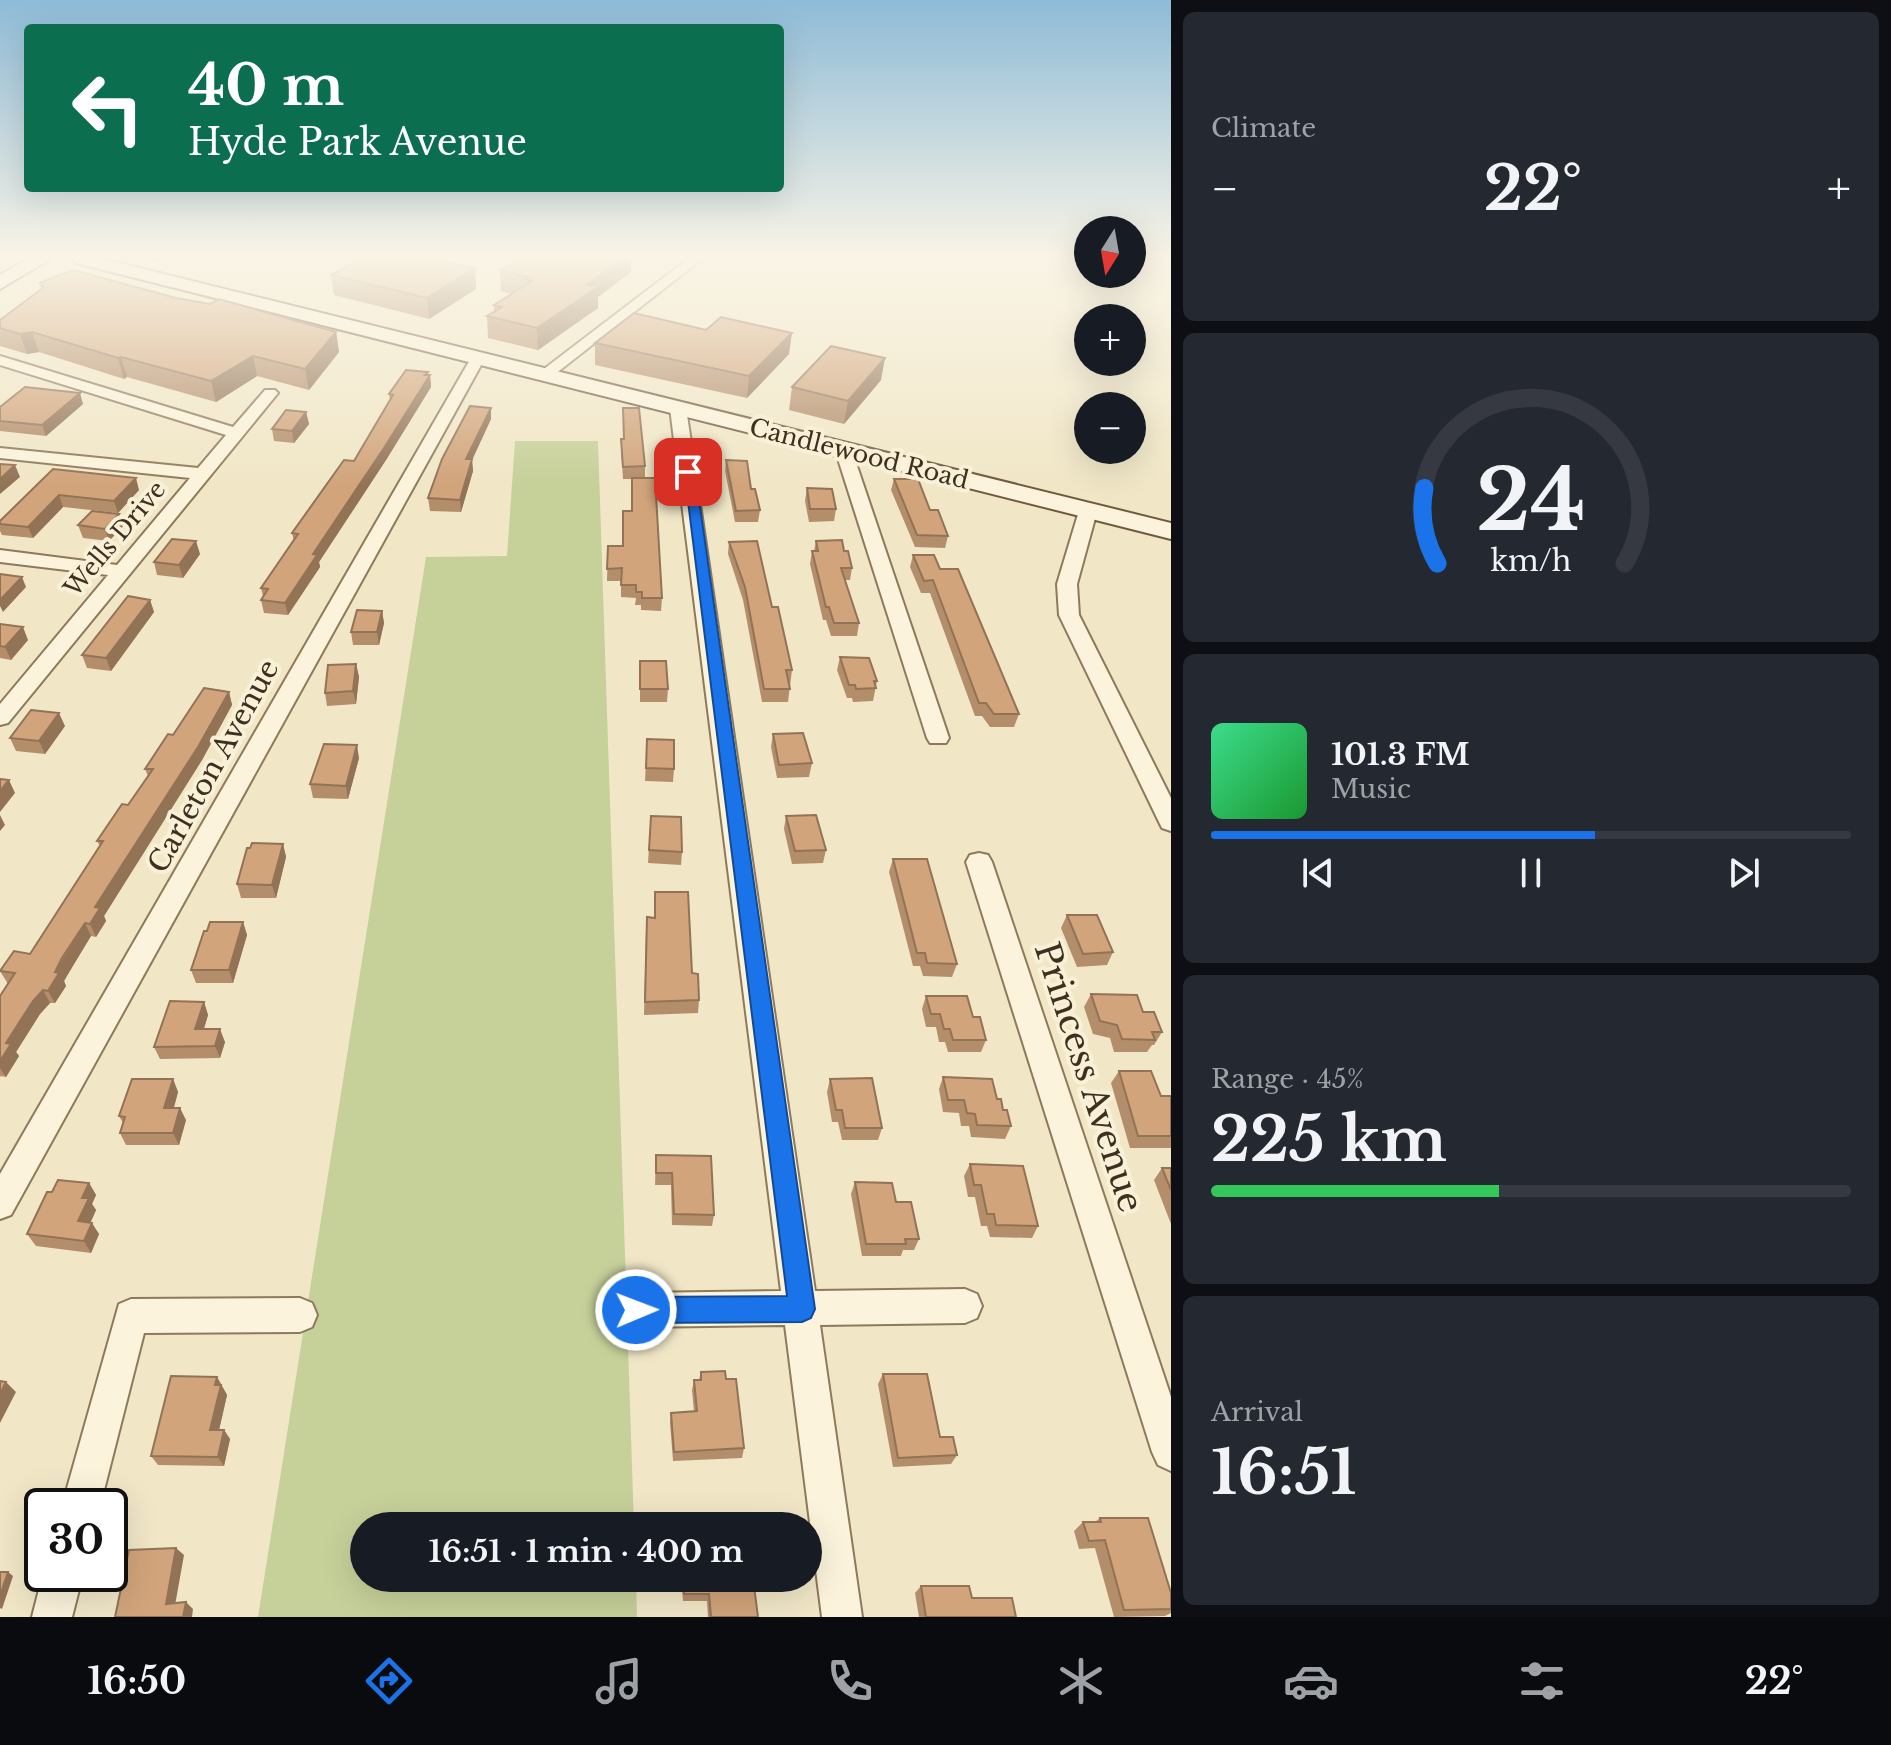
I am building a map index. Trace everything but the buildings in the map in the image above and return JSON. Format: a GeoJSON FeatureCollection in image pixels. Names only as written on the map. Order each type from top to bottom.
{"type":"FeatureCollection","features":[{"type":"Feature","properties":{"kind":"street","name":"Candlewood Road"},"geometry":{"type":"LineString","coordinates":[[384,334],[1171,531]]}},
{"type":"Feature","properties":{"kind":"street"},"geometry":{"type":"LineString","coordinates":[[545,375],[598,334]]}},
{"type":"Feature","properties":{"kind":"street","name":"Carleton Avenue"},"geometry":{"type":"LineString","coordinates":[[0,1204],[478,358]]}},
{"type":"Feature","properties":{"kind":"street"},"geometry":{"type":"LineString","coordinates":[[0,360],[237,433]]}},
{"type":"Feature","properties":{"kind":"street","name":"Wells Drive"},"geometry":{"type":"LineString","coordinates":[[0,718],[11,689],[123,571],[270,393]]}},
{"type":"Feature","properties":{"kind":"street"},"geometry":{"type":"LineString","coordinates":[[678,408],[842,1617]]}},
{"type":"Feature","properties":{"kind":"street"},"geometry":{"type":"LineString","coordinates":[[833,447],[846,457],[938,738]]}},
{"type":"Feature","properties":{"kind":"street"},"geometry":{"type":"LineString","coordinates":[[0,453],[202,474]]}},
{"type":"Feature","properties":{"kind":"street"},"geometry":{"type":"LineString","coordinates":[[1088,511],[1067,584],[1069,615],[1171,822]]}},
{"type":"Feature","properties":{"kind":"street"},"geometry":{"type":"LineString","coordinates":[[0,556],[123,571]]}},
{"type":"Feature","properties":{"kind":"street","name":"Princess Avenue"},"geometry":{"type":"LineString","coordinates":[[979,862],[1171,1452]]}},
{"type":"Feature","properties":{"kind":"street"},"geometry":{"type":"LineString","coordinates":[[636,1310],[965,1306]]}},
{"type":"Feature","properties":{"kind":"street"},"geometry":{"type":"LineString","coordinates":[[86,1488],[131,1316],[300,1315]]}},
{"type":"Feature","properties":{"kind":"street"},"geometry":{"type":"LineString","coordinates":[[52,1617],[58,1592]]}},
{"type":"Feature","properties":{"kind":"green space"},"geometry":{"type":"Polygon","coordinates":[[[515,441],[598,441],[634,1512],[350,1512],[350,1592],[636,1592],[637,1617],[258,1617],[426,557],[507,556],[515,441]]]}},
{"type":"Feature","properties":{"kind":"route"},"geometry":{"type":"LineString","coordinates":[[636,1310],[802,1309],[688,472]]}}]}
